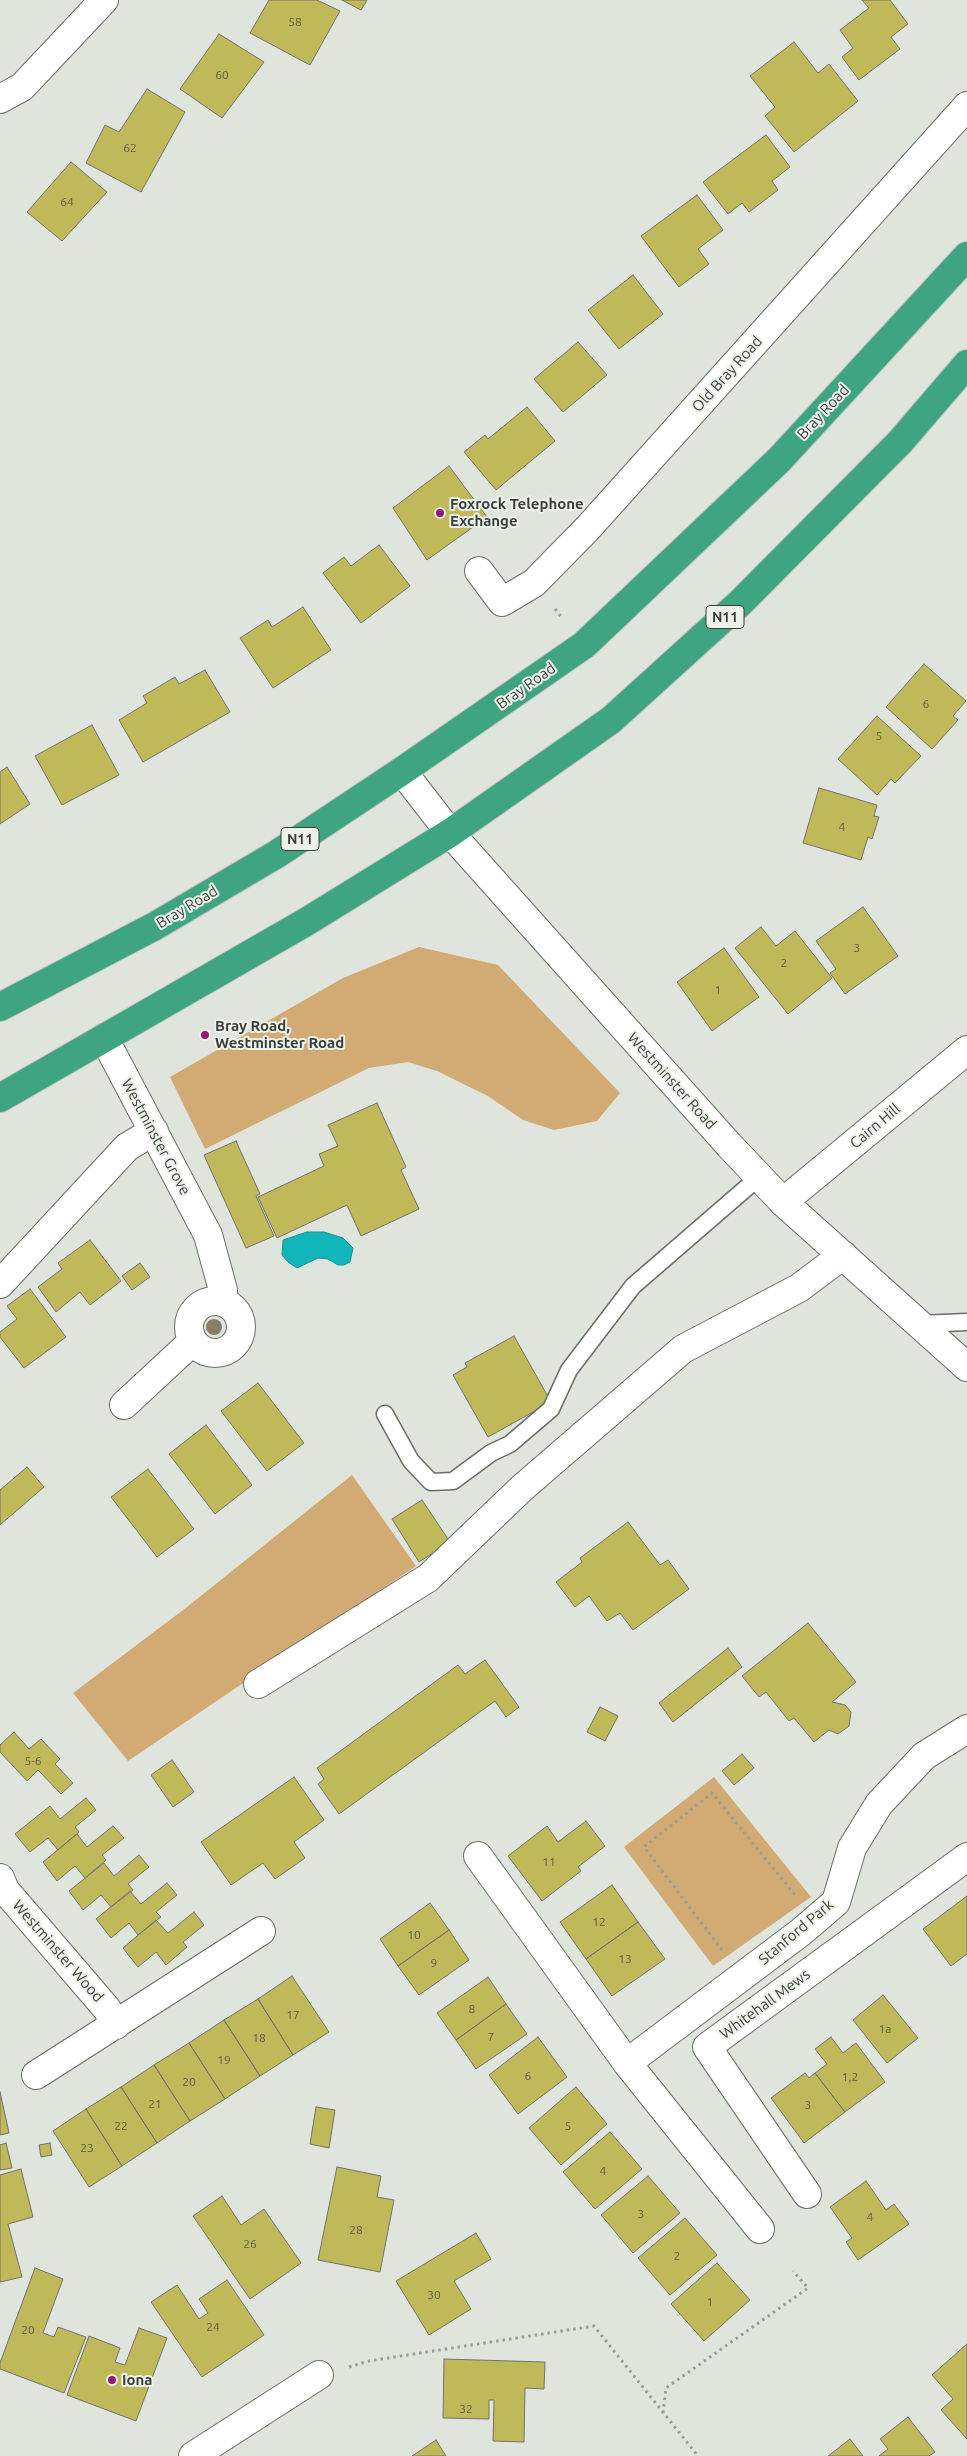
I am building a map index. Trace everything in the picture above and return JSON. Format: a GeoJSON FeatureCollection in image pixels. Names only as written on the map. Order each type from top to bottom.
{"type":"FeatureCollection","features":[{"type":"Feature","properties":{"kind":"highway","name":"Bray Road"},"geometry":{"type":"LineString","coordinates":[[0,1007],[155,926],[277,854],[402,771],[584,645],[779,460],[967,256]]}},
{"type":"Feature","properties":{"kind":"highway","name":"N11"},"geometry":{"type":"LineString","coordinates":[[0,1098],[306,922],[450,833],[611,720],[733,609],[900,442],[967,364]]}},
{"type":"Feature","properties":{"kind":"street"},"geometry":{"type":"LineString","coordinates":[[0,99],[22,87],[104,0]]}},
{"type":"Feature","properties":{"kind":"street","name":"Old Bray Road"},"geometry":{"type":"LineString","coordinates":[[480,571],[502,602],[534,582],[588,529],[967,106]]}},
{"type":"Feature","properties":{"kind":"street","name":"Westminster Road"},"geometry":{"type":"LineString","coordinates":[[402,771],[450,833],[759,1177],[842,1256],[967,1367]]}},
{"type":"Feature","properties":{"kind":"street","name":"Westminster Grove"},"geometry":{"type":"LineString","coordinates":[[104,1038],[208,1235],[223,1290],[222,1302]]}},
{"type":"Feature","properties":{"kind":"street","name":"Cairn Hill"},"geometry":{"type":"LineString","coordinates":[[784,1202],[967,1050]]}},
{"type":"Feature","properties":{"kind":"street"},"geometry":{"type":"LineString","coordinates":[[0,1284],[127,1147],[154,1131]]}},
{"type":"Feature","properties":{"kind":"street"},"geometry":{"type":"LineString","coordinates":[[258,1684],[428,1578],[522,1488],[682,1349],[799,1288],[842,1256]]}},
{"type":"Feature","properties":{"kind":"street"},"geometry":{"type":"LineString","coordinates":[[222,1302],[234,1310],[239,1317],[240,1332],[233,1345],[227,1350],[212,1353],[205,1351],[193,1341],[189,1324],[192,1316],[204,1303],[222,1302]]}},
{"type":"Feature","properties":{"kind":"street"},"geometry":{"type":"LineString","coordinates":[[124,1405],[193,1341]]}},
{"type":"Feature","properties":{"kind":"street","name":"Stanford Park"},"geometry":{"type":"LineString","coordinates":[[627,2064],[836,1902],[852,1848],[879,1804],[924,1756],[967,1729]]}},
{"type":"Feature","properties":{"kind":"street"},"geometry":{"type":"LineString","coordinates":[[478,1856],[627,2064],[760,2230]]}},
{"type":"Feature","properties":{"kind":"street","name":"Whitehall Mews"},"geometry":{"type":"LineString","coordinates":[[807,2194],[707,2047],[967,1857]]}},
{"type":"Feature","properties":{"kind":"street","name":"Westminster Wood"},"geometry":{"type":"LineString","coordinates":[[0,1878],[5,1890],[107,2009],[116,2025]]}},
{"type":"Feature","properties":{"kind":"street"},"geometry":{"type":"LineString","coordinates":[[36,2075],[261,1931]]}},
{"type":"Feature","properties":{"kind":"street"},"geometry":{"type":"LineString","coordinates":[[194,2456],[319,2375]]}},
{"type":"Feature","properties":{"kind":"lane"},"geometry":{"type":"LineString","coordinates":[[385,1414],[410,1461],[431,1482],[453,1481],[491,1453],[510,1444],[551,1409],[569,1370],[633,1286],[759,1177]]}},
{"type":"Feature","properties":{"kind":"lane"},"geometry":{"type":"LineString","coordinates":[[919,1324],[967,1322]]}},
{"type":"Feature","properties":{"kind":"path"},"geometry":{"type":"LineString","coordinates":[[534,582],[584,645]]}},
{"type":"Feature","properties":{"kind":"path"},"geometry":{"type":"LineString","coordinates":[[742,1976],[644,1847],[712,1793],[815,1920]]}},
{"type":"Feature","properties":{"kind":"path"},"geometry":{"type":"LineString","coordinates":[[663,2413],[666,2388],[808,2288],[793,2271]]}},
{"type":"Feature","properties":{"kind":"path"},"geometry":{"type":"LineString","coordinates":[[319,2375],[369,2361],[594,2326],[698,2456]]}},
{"type":"Feature","properties":{"kind":"shaded area"},"geometry":{"type":"Polygon","coordinates":[[[419,947],[498,965],[620,1093],[597,1121],[554,1130],[523,1120],[488,1096],[437,1071],[408,1062],[369,1068],[205,1149],[170,1077],[343,978],[419,947]]]}},
{"type":"Feature","properties":{"kind":"shaded area"},"geometry":{"type":"Polygon","coordinates":[[[352,1475],[416,1566],[128,1761],[73,1693],[187,1607],[352,1475]]]}},
{"type":"Feature","properties":{"kind":"shaded area"},"geometry":{"type":"Polygon","coordinates":[[[714,1777],[811,1897],[713,1966],[624,1847],[714,1777]]]}},
{"type":"Feature","properties":{"kind":"water"},"geometry":{"type":"Polygon","coordinates":[[[307,1232],[324,1232],[343,1238],[353,1248],[350,1262],[338,1265],[328,1259],[318,1258],[297,1268],[288,1262],[282,1255],[283,1240],[307,1232]]]}},
{"type":"Feature","properties":{"kind":"building"},"geometry":{"type":"Polygon","coordinates":[[[269,0],[317,0],[340,11],[310,65],[250,33],[269,0]]]}},
{"type":"Feature","properties":{"kind":"building"},"geometry":{"type":"Polygon","coordinates":[[[342,0],[367,0],[361,10],[342,0]]]}},
{"type":"Feature","properties":{"kind":"building"},"geometry":{"type":"Polygon","coordinates":[[[862,0],[890,0],[908,24],[891,37],[900,49],[859,80],[842,57],[853,48],[840,30],[869,8],[862,0]]]}},
{"type":"Feature","properties":{"kind":"building"},"geometry":{"type":"Polygon","coordinates":[[[219,34],[264,62],[222,118],[180,89],[219,34]]]}},
{"type":"Feature","properties":{"kind":"building"},"geometry":{"type":"Polygon","coordinates":[[[794,42],[818,73],[829,64],[858,101],[794,152],[765,116],[775,107],[750,76],[794,42]]]}},
{"type":"Feature","properties":{"kind":"building"},"geometry":{"type":"Polygon","coordinates":[[[147,89],[185,112],[141,192],[86,163],[105,125],[119,132],[147,89]]]}},
{"type":"Feature","properties":{"kind":"building"},"geometry":{"type":"Polygon","coordinates":[[[766,135],[790,167],[772,181],[778,190],[749,212],[742,203],[728,214],[703,182],[766,135]]]}},
{"type":"Feature","properties":{"kind":"building"},"geometry":{"type":"Polygon","coordinates":[[[71,162],[107,192],[62,241],[27,212],[71,162]]]}},
{"type":"Feature","properties":{"kind":"building"},"geometry":{"type":"Polygon","coordinates":[[[697,195],[723,230],[698,249],[709,264],[679,287],[641,236],[697,195]]]}},
{"type":"Feature","properties":{"kind":"building"},"geometry":{"type":"Polygon","coordinates":[[[633,275],[663,314],[619,349],[588,310],[633,275]]]}},
{"type":"Feature","properties":{"kind":"building"},"geometry":{"type":"Polygon","coordinates":[[[578,342],[607,375],[563,412],[534,379],[578,342]]]}},
{"type":"Feature","properties":{"kind":"building"},"geometry":{"type":"Polygon","coordinates":[[[527,407],[555,441],[496,490],[464,452],[485,435],[488,439],[527,407]]]}},
{"type":"Feature","properties":{"kind":"building","name":"Foxrock Telephone Exchange"},"geometry":{"type":"Polygon","coordinates":[[[449,466],[487,517],[427,560],[393,508],[449,466]]]}},
{"type":"Feature","properties":{"kind":"building"},"geometry":{"type":"Polygon","coordinates":[[[379,545],[410,586],[361,623],[323,573],[344,557],[351,566],[379,545]]]}},
{"type":"Feature","properties":{"kind":"building"},"geometry":{"type":"Polygon","coordinates":[[[303,607],[331,650],[273,688],[240,638],[268,620],[272,627],[303,607]]]}},
{"type":"Feature","properties":{"kind":"building"},"geometry":{"type":"Polygon","coordinates":[[[924,664],[966,701],[953,716],[958,720],[932,749],[886,707],[924,664]]]}},
{"type":"Feature","properties":{"kind":"building"},"geometry":{"type":"Polygon","coordinates":[[[205,670],[230,712],[143,762],[119,720],[147,703],[143,696],[175,677],[179,684],[205,670]]]}},
{"type":"Feature","properties":{"kind":"building"},"geometry":{"type":"Polygon","coordinates":[[[877,716],[921,756],[895,783],[891,779],[877,795],[838,759],[877,716]]]}},
{"type":"Feature","properties":{"kind":"building"},"geometry":{"type":"Polygon","coordinates":[[[92,725],[119,775],[62,805],[35,756],[92,725]]]}},
{"type":"Feature","properties":{"kind":"building"},"geometry":{"type":"Polygon","coordinates":[[[7,767],[30,804],[0,824],[0,772],[7,767]]]}},
{"type":"Feature","properties":{"kind":"building"},"geometry":{"type":"Polygon","coordinates":[[[819,788],[877,805],[874,816],[879,817],[872,839],[868,837],[861,860],[803,843],[819,788]]]}},
{"type":"Feature","properties":{"kind":"building"},"geometry":{"type":"Polygon","coordinates":[[[863,907],[898,956],[845,994],[830,973],[836,969],[816,941],[863,907]]]}},
{"type":"Feature","properties":{"kind":"building"},"geometry":{"type":"Polygon","coordinates":[[[761,927],[776,946],[795,931],[832,978],[788,1014],[735,948],[761,927]]]}},
{"type":"Feature","properties":{"kind":"building"},"geometry":{"type":"Polygon","coordinates":[[[724,948],[759,997],[712,1031],[677,982],[724,948]]]}},
{"type":"Feature","properties":{"kind":"building"},"geometry":{"type":"Polygon","coordinates":[[[377,1103],[406,1167],[401,1170],[419,1209],[361,1236],[347,1205],[277,1238],[258,1197],[324,1166],[319,1154],[338,1146],[328,1125],[377,1103]]]}},
{"type":"Feature","properties":{"kind":"building"},"geometry":{"type":"Polygon","coordinates":[[[236,1141],[260,1194],[256,1196],[274,1236],[246,1248],[204,1155],[236,1141]]]}},
{"type":"Feature","properties":{"kind":"building"},"geometry":{"type":"Polygon","coordinates":[[[90,1240],[121,1281],[90,1305],[80,1292],[56,1312],[38,1287],[62,1269],[58,1263],[90,1240]]]}},
{"type":"Feature","properties":{"kind":"building"},"geometry":{"type":"Polygon","coordinates":[[[140,1263],[150,1277],[132,1290],[122,1276],[140,1263]]]}},
{"type":"Feature","properties":{"kind":"building"},"geometry":{"type":"Polygon","coordinates":[[[30,1289],[66,1337],[24,1368],[0,1337],[0,1332],[17,1319],[7,1306],[30,1289]]]}},
{"type":"Feature","properties":{"kind":"building"},"geometry":{"type":"Polygon","coordinates":[[[514,1336],[551,1402],[488,1437],[453,1375],[467,1367],[465,1363],[514,1336]]]}},
{"type":"Feature","properties":{"kind":"building"},"geometry":{"type":"Polygon","coordinates":[[[258,1383],[304,1443],[267,1471],[221,1411],[258,1383]]]}},
{"type":"Feature","properties":{"kind":"building"},"geometry":{"type":"Polygon","coordinates":[[[206,1425],[252,1485],[215,1514],[169,1454],[206,1425]]]}},
{"type":"Feature","properties":{"kind":"building"},"geometry":{"type":"Polygon","coordinates":[[[27,1467],[44,1487],[0,1525],[0,1490],[27,1467]]]}},
{"type":"Feature","properties":{"kind":"building"},"geometry":{"type":"Polygon","coordinates":[[[148,1469],[194,1529],[157,1557],[111,1497],[148,1469]]]}},
{"type":"Feature","properties":{"kind":"building"},"geometry":{"type":"Polygon","coordinates":[[[422,1500],[450,1542],[419,1562],[392,1519],[422,1500]]]}},
{"type":"Feature","properties":{"kind":"building"},"geometry":{"type":"Polygon","coordinates":[[[628,1522],[660,1565],[668,1560],[689,1589],[633,1630],[620,1613],[607,1621],[589,1596],[575,1607],[556,1582],[582,1562],[580,1558],[628,1522]]]}},
{"type":"Feature","properties":{"kind":"building"},"geometry":{"type":"Polygon","coordinates":[[[808,1623],[856,1682],[832,1702],[845,1705],[851,1712],[849,1726],[838,1734],[829,1730],[814,1742],[794,1718],[789,1721],[766,1692],[759,1697],[742,1676],[808,1623]]]}},
{"type":"Feature","properties":{"kind":"building"},"geometry":{"type":"Polygon","coordinates":[[[728,1648],[742,1667],[673,1722],[659,1703],[728,1648]]]}},
{"type":"Feature","properties":{"kind":"building"},"geometry":{"type":"Polygon","coordinates":[[[485,1660],[519,1707],[506,1717],[495,1701],[339,1814],[318,1784],[324,1779],[317,1768],[458,1665],[465,1674],[485,1660]]]}},
{"type":"Feature","properties":{"kind":"building"},"geometry":{"type":"Polygon","coordinates":[[[600,1707],[618,1716],[605,1741],[587,1732],[600,1707]]]}},
{"type":"Feature","properties":{"kind":"building"},"geometry":{"type":"Polygon","coordinates":[[[14,1732],[29,1749],[41,1739],[60,1759],[55,1764],[73,1783],[61,1794],[38,1770],[27,1781],[0,1752],[0,1745],[14,1732]]]}},
{"type":"Feature","properties":{"kind":"building"},"geometry":{"type":"Polygon","coordinates":[[[742,1754],[754,1768],[734,1785],[722,1771],[742,1754]]]}},
{"type":"Feature","properties":{"kind":"building"},"geometry":{"type":"Polygon","coordinates":[[[172,1760],[194,1792],[173,1807],[151,1775],[172,1760]]]}},
{"type":"Feature","properties":{"kind":"building"},"geometry":{"type":"Polygon","coordinates":[[[294,1777],[324,1820],[294,1842],[305,1858],[275,1879],[263,1863],[231,1885],[201,1842],[294,1777]]]}},
{"type":"Feature","properties":{"kind":"building"},"geometry":{"type":"Polygon","coordinates":[[[86,1798],[96,1810],[75,1827],[79,1832],[58,1850],[48,1838],[30,1852],[15,1834],[50,1806],[60,1819],[86,1798]]]}},
{"type":"Feature","properties":{"kind":"building"},"geometry":{"type":"Polygon","coordinates":[[[586,1821],[605,1846],[578,1867],[581,1871],[542,1901],[508,1856],[547,1826],[558,1842],[586,1821]]]}},
{"type":"Feature","properties":{"kind":"building"},"geometry":{"type":"Polygon","coordinates":[[[113,1826],[124,1838],[102,1855],[106,1860],[85,1878],[75,1866],[57,1881],[43,1862],[77,1834],[87,1847],[113,1826]]]}},
{"type":"Feature","properties":{"kind":"building"},"geometry":{"type":"Polygon","coordinates":[[[139,1855],[149,1867],[128,1884],[133,1890],[111,1907],[101,1895],[83,1910],[69,1891],[104,1863],[114,1876],[139,1855]]]}},
{"type":"Feature","properties":{"kind":"building"},"geometry":{"type":"Polygon","coordinates":[[[167,1883],[177,1895],[156,1912],[161,1917],[138,1935],[129,1923],[111,1938],[96,1919],[130,1891],[141,1904],[167,1883]]]}},
{"type":"Feature","properties":{"kind":"building"},"geometry":{"type":"Polygon","coordinates":[[[612,1885],[638,1922],[586,1959],[560,1922],[612,1885]]]}},
{"type":"Feature","properties":{"kind":"building"},"geometry":{"type":"Polygon","coordinates":[[[967,1896],[967,1954],[951,1966],[923,1929],[967,1896]]]}},
{"type":"Feature","properties":{"kind":"building"},"geometry":{"type":"Polygon","coordinates":[[[430,1903],[449,1930],[398,1966],[380,1939],[430,1903]]]}},
{"type":"Feature","properties":{"kind":"building"},"geometry":{"type":"Polygon","coordinates":[[[194,1912],[204,1925],[183,1942],[187,1947],[166,1965],[156,1952],[138,1967],[123,1948],[156,1920],[168,1933],[194,1912]]]}},
{"type":"Feature","properties":{"kind":"building"},"geometry":{"type":"Polygon","coordinates":[[[638,1922],[665,1959],[612,1996],[586,1959],[638,1922]]]}},
{"type":"Feature","properties":{"kind":"building"},"geometry":{"type":"Polygon","coordinates":[[[449,1930],[469,1960],[419,1995],[398,1966],[449,1930]]]}},
{"type":"Feature","properties":{"kind":"building"},"geometry":{"type":"Polygon","coordinates":[[[292,1976],[329,2032],[293,2055],[258,1999],[292,1976]]]}},
{"type":"Feature","properties":{"kind":"building"},"geometry":{"type":"Polygon","coordinates":[[[488,1977],[506,2004],[456,2040],[437,2013],[488,1977]]]}},
{"type":"Feature","properties":{"kind":"building"},"geometry":{"type":"Polygon","coordinates":[[[883,1995],[918,2038],[887,2063],[853,2020],[883,1995]]]}},
{"type":"Feature","properties":{"kind":"building"},"geometry":{"type":"Polygon","coordinates":[[[258,1999],[293,2055],[260,2076],[224,2020],[258,1999]]]}},
{"type":"Feature","properties":{"kind":"building"},"geometry":{"type":"Polygon","coordinates":[[[506,2004],[527,2034],[476,2069],[456,2040],[506,2004]]]}},
{"type":"Feature","properties":{"kind":"building"},"geometry":{"type":"Polygon","coordinates":[[[224,2020],[260,2076],[225,2099],[189,2043],[224,2020]]]}},
{"type":"Feature","properties":{"kind":"building"},"geometry":{"type":"Polygon","coordinates":[[[538,2037],[567,2077],[518,2114],[489,2075],[538,2037]]]}},
{"type":"Feature","properties":{"kind":"building"},"geometry":{"type":"Polygon","coordinates":[[[831,2037],[843,2053],[856,2043],[885,2082],[845,2112],[815,2073],[827,2064],[815,2049],[831,2037]]]}},
{"type":"Feature","properties":{"kind":"building"},"geometry":{"type":"Polygon","coordinates":[[[189,2043],[225,2099],[190,2121],[154,2065],[189,2043]]]}},
{"type":"Feature","properties":{"kind":"building"},"geometry":{"type":"Polygon","coordinates":[[[154,2065],[190,2121],[157,2143],[121,2087],[154,2065]]]}},
{"type":"Feature","properties":{"kind":"building"},"geometry":{"type":"Polygon","coordinates":[[[805,2073],[809,2078],[815,2073],[845,2112],[804,2143],[771,2098],[805,2073]]]}},
{"type":"Feature","properties":{"kind":"building"},"geometry":{"type":"Polygon","coordinates":[[[121,2087],[157,2143],[122,2166],[86,2109],[121,2087]]]}},
{"type":"Feature","properties":{"kind":"building"},"geometry":{"type":"Polygon","coordinates":[[[576,2087],[607,2124],[561,2165],[529,2128],[576,2087]]]}},
{"type":"Feature","properties":{"kind":"building"},"geometry":{"type":"Polygon","coordinates":[[[0,2092],[9,2133],[0,2135],[0,2092]]]}},
{"type":"Feature","properties":{"kind":"building"},"geometry":{"type":"Polygon","coordinates":[[[316,2107],[335,2110],[329,2148],[310,2144],[316,2107]]]}},
{"type":"Feature","properties":{"kind":"building"},"geometry":{"type":"Polygon","coordinates":[[[86,2109],[122,2166],[89,2187],[53,2131],[86,2109]]]}},
{"type":"Feature","properties":{"kind":"building"},"geometry":{"type":"Polygon","coordinates":[[[610,2132],[642,2169],[595,2209],[563,2172],[610,2132]]]}},
{"type":"Feature","properties":{"kind":"building"},"geometry":{"type":"Polygon","coordinates":[[[6,2143],[12,2168],[0,2170],[0,2145],[6,2143]]]}},
{"type":"Feature","properties":{"kind":"building"},"geometry":{"type":"Polygon","coordinates":[[[50,2143],[52,2155],[41,2157],[39,2145],[50,2143]]]}},
{"type":"Feature","properties":{"kind":"building"},"geometry":{"type":"Polygon","coordinates":[[[337,2167],[381,2176],[377,2197],[394,2200],[380,2272],[318,2260],[337,2167]]]}},
{"type":"Feature","properties":{"kind":"building"},"geometry":{"type":"Polygon","coordinates":[[[21,2169],[33,2217],[8,2224],[22,2277],[0,2282],[0,2175],[21,2169]]]}},
{"type":"Feature","properties":{"kind":"building"},"geometry":{"type":"Polygon","coordinates":[[[648,2176],[680,2213],[633,2253],[601,2215],[648,2176]]]}},
{"type":"Feature","properties":{"kind":"building"},"geometry":{"type":"Polygon","coordinates":[[[866,2181],[886,2210],[894,2204],[909,2224],[858,2260],[846,2242],[852,2238],[830,2207],[866,2181]]]}},
{"type":"Feature","properties":{"kind":"building"},"geometry":{"type":"Polygon","coordinates":[[[222,2196],[241,2225],[264,2209],[301,2263],[250,2299],[193,2216],[222,2196]]]}},
{"type":"Feature","properties":{"kind":"building"},"geometry":{"type":"Polygon","coordinates":[[[685,2218],[717,2255],[670,2295],[638,2258],[685,2218]]]}},
{"type":"Feature","properties":{"kind":"building"},"geometry":{"type":"Polygon","coordinates":[[[476,2233],[491,2259],[454,2281],[471,2309],[429,2335],[396,2281],[476,2233]]]}},
{"type":"Feature","properties":{"kind":"building"},"geometry":{"type":"Polygon","coordinates":[[[717,2263],[750,2300],[704,2341],[671,2304],[717,2263]]]}},
{"type":"Feature","properties":{"kind":"building"},"geometry":{"type":"Polygon","coordinates":[[[35,2268],[63,2279],[43,2333],[54,2337],[58,2327],[86,2337],[64,2393],[0,2369],[0,2363],[35,2268]]]}},
{"type":"Feature","properties":{"kind":"building"},"geometry":{"type":"Polygon","coordinates":[[[227,2280],[264,2335],[202,2377],[151,2302],[177,2285],[199,2319],[208,2313],[199,2299],[227,2280]]]}},
{"type":"Feature","properties":{"kind":"building","name":"Iona"},"geometry":{"type":"Polygon","coordinates":[[[139,2328],[167,2338],[136,2421],[67,2395],[89,2336],[120,2348],[115,2362],[125,2365],[139,2328]]]}},
{"type":"Feature","properties":{"kind":"building"},"geometry":{"type":"Polygon","coordinates":[[[967,2344],[967,2439],[941,2410],[953,2399],[932,2375],[967,2344]]]}},
{"type":"Feature","properties":{"kind":"building"},"geometry":{"type":"Polygon","coordinates":[[[444,2359],[545,2362],[544,2389],[525,2388],[524,2442],[493,2441],[494,2400],[489,2400],[489,2419],[443,2418],[444,2359]]]}},
{"type":"Feature","properties":{"kind":"building"},"geometry":{"type":"Polygon","coordinates":[[[908,2417],[935,2452],[929,2456],[879,2456],[888,2449],[880,2439],[908,2417]]]}},
{"type":"Feature","properties":{"kind":"building"},"geometry":{"type":"Polygon","coordinates":[[[850,2439],[863,2456],[828,2456],[850,2439]]]}},
{"type":"Feature","properties":{"kind":"building"},"geometry":{"type":"Polygon","coordinates":[[[436,2440],[446,2456],[412,2456],[436,2440]]]}},
{"type":"Feature","properties":{"kind":"place","name":"Foxrock Telephone Exchange"},"geometry":{"type":"Point","coordinates":[440,513]}},
{"type":"Feature","properties":{"kind":"place","name":"Bray Road, Westminster Road"},"geometry":{"type":"Point","coordinates":[205,1035]}},
{"type":"Feature","properties":{"kind":"place","name":"Iona"},"geometry":{"type":"Point","coordinates":[112,2380]}}]}
